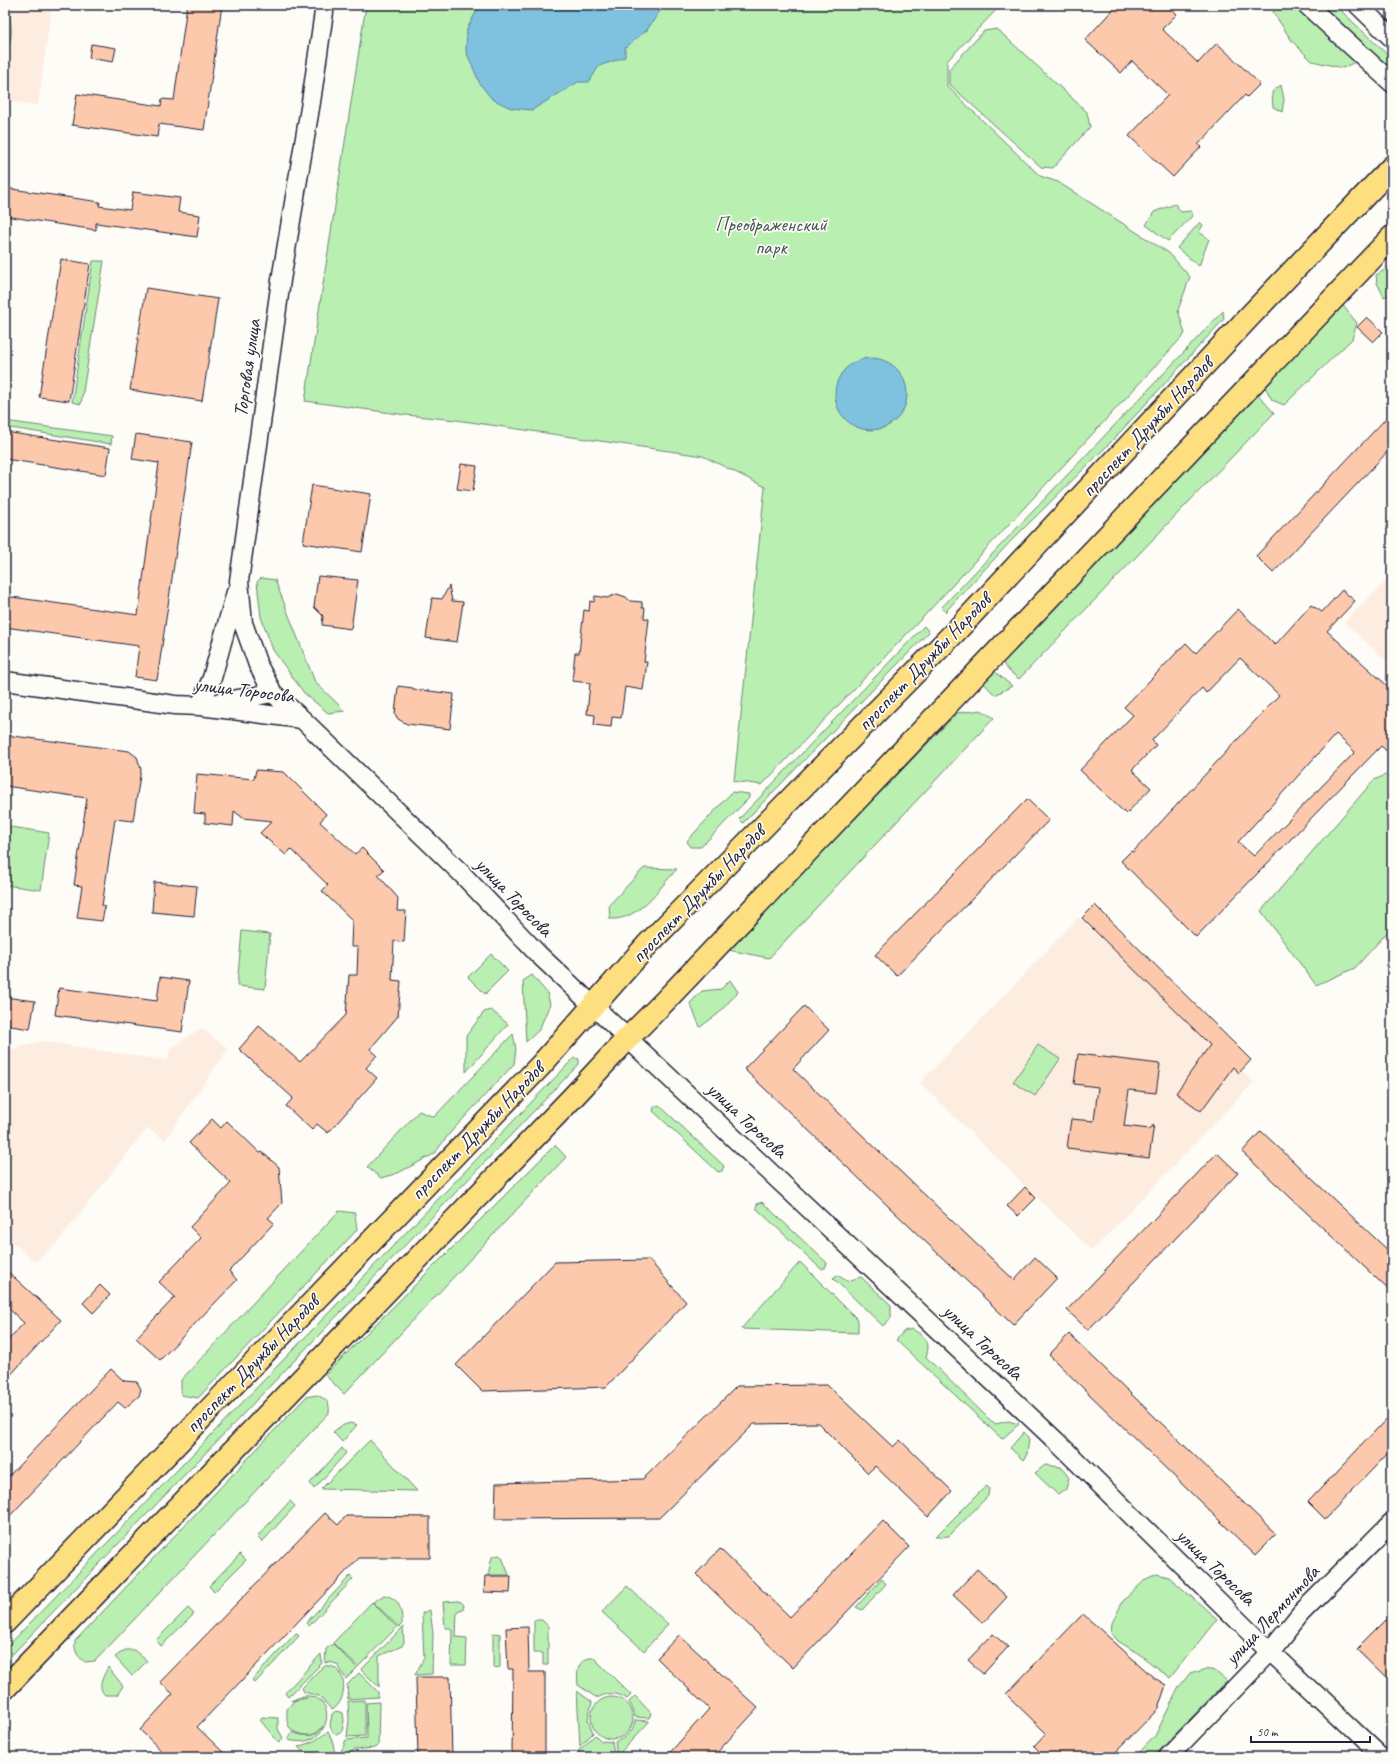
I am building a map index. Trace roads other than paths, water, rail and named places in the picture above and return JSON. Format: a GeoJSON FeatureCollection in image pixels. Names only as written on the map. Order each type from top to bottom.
{"type":"FeatureCollection","features":[{"type":"Feature","properties":{"kind":"main road","name":"проспект Дружбы Народов"},"geometry":{"type":"LineString","coordinates":[[5,1622],[541,1065],[648,944],[956,631],[1248,318],[1392,167]]}},
{"type":"Feature","properties":{"kind":"main road"},"geometry":{"type":"LineString","coordinates":[[5,1688],[574,1096],[1392,237]]}},
{"type":"Feature","properties":{"kind":"street","name":"Торговая улица"},"geometry":{"type":"LineString","coordinates":[[302,719],[273,693],[258,666],[243,623],[239,581],[281,280],[326,5]]}},
{"type":"Feature","properties":{"kind":"street"},"geometry":{"type":"LineString","coordinates":[[1307,5],[1392,83]]}},
{"type":"Feature","properties":{"kind":"street"},"geometry":{"type":"LineString","coordinates":[[1358,5],[1392,38]]}},
{"type":"Feature","properties":{"kind":"street"},"geometry":{"type":"LineString","coordinates":[[200,706],[212,678],[239,581]]}},
{"type":"Feature","properties":{"kind":"street","name":"улица Торосова"},"geometry":{"type":"LineString","coordinates":[[5,681],[167,704],[200,706],[302,719],[461,873],[538,954],[592,1006],[628,1038],[1056,1441],[1270,1652],[1381,1757]]}},
{"type":"Feature","properties":{"kind":"street"},"geometry":{"type":"LineString","coordinates":[[200,706],[273,693]]}},
{"type":"Feature","properties":{"kind":"street"},"geometry":{"type":"LineString","coordinates":[[250,712],[266,704],[273,693]]}},
{"type":"Feature","properties":{"kind":"street","name":"улица Лермонтова"},"geometry":{"type":"LineString","coordinates":[[1168,1757],[1270,1652],[1301,1613],[1392,1522]]}},
{"type":"Feature","properties":{"kind":"water"},"geometry":{"type":"Polygon","coordinates":[[[483,5],[664,5],[647,30],[625,48],[625,57],[599,66],[589,82],[578,82],[532,110],[511,108],[492,99],[480,84],[466,51],[467,29],[477,10],[483,5]]]}},
{"type":"Feature","properties":{"kind":"water"},"geometry":{"type":"Polygon","coordinates":[[[864,358],[878,358],[885,360],[897,368],[905,380],[907,394],[905,408],[897,420],[885,428],[878,430],[864,430],[857,428],[845,420],[837,408],[835,401],[835,387],[837,380],[845,368],[857,360],[864,358]]]}},
{"type":"Feature","properties":{"kind":"park label","name":"Преображенский парк"},"geometry":{"type":"Point","coordinates":[771,236]}}]}
